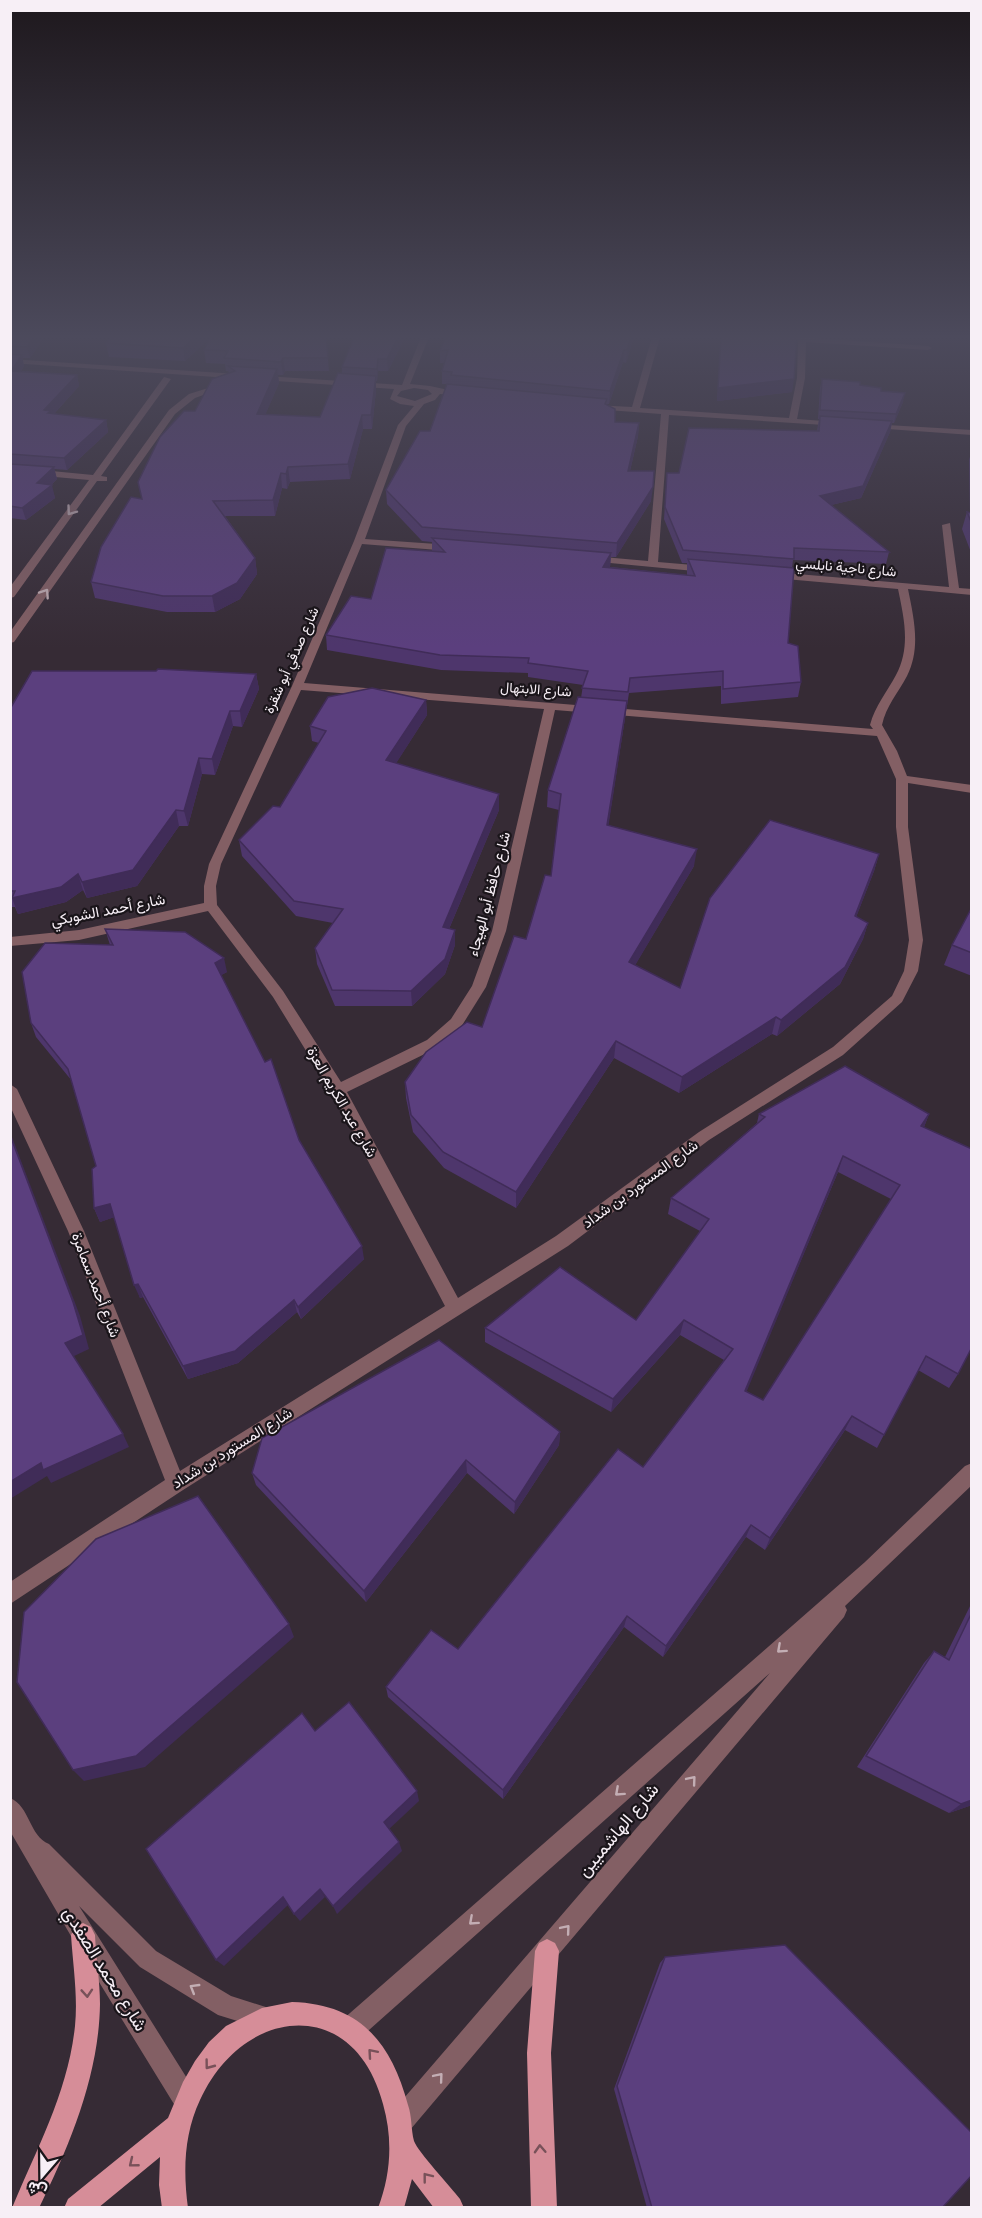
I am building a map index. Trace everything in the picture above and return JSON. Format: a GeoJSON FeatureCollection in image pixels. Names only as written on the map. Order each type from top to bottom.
{"type":"FeatureCollection","features":[{"type":"Feature","properties":{"kind":"main road"},"geometry":{"type":"LineString","coordinates":[[25,2208],[56,2139],[82,2049],[88,2005],[83,1935]]}},
{"type":"Feature","properties":{"kind":"main road"},"geometry":{"type":"LineString","coordinates":[[544,2208],[538,2053],[547,1951]]}},
{"type":"Feature","properties":{"kind":"main road"},"geometry":{"type":"LineString","coordinates":[[175,2208],[172,2166],[178,2126],[186,2100],[208,2064],[235,2035],[267,2018],[311,2013],[351,2029],[384,2067],[402,2134],[451,2208]]}},
{"type":"Feature","properties":{"kind":"main road"},"geometry":{"type":"LineString","coordinates":[[77,2208],[178,2126]]}},
{"type":"Feature","properties":{"kind":"main road"},"geometry":{"type":"LineString","coordinates":[[391,2208],[395,2198],[402,2134]]}},
{"type":"Feature","properties":{"kind":"street"},"geometry":{"type":"LineString","coordinates":[[10,595],[122,441]]}},
{"type":"Feature","properties":{"kind":"street"},"geometry":{"type":"LineString","coordinates":[[10,640],[152,441]]}},
{"type":"Feature","properties":{"kind":"street","name":"شارع صدقي أبو شقرة"},"geometry":{"type":"LineString","coordinates":[[211,906],[210,886],[215,864],[297,686],[359,541],[396,441]]}},
{"type":"Feature","properties":{"kind":"street"},"geometry":{"type":"LineString","coordinates":[[653,564],[663,441]]}},
{"type":"Feature","properties":{"kind":"street"},"geometry":{"type":"LineString","coordinates":[[10,470],[122,480]]}},
{"type":"Feature","properties":{"kind":"street"},"geometry":{"type":"LineString","coordinates":[[947,525],[954,590]]}},
{"type":"Feature","properties":{"kind":"street"},"geometry":{"type":"LineString","coordinates":[[359,541],[465,549]]}},
{"type":"Feature","properties":{"kind":"street"},"geometry":{"type":"LineString","coordinates":[[582,559],[712,569]]}},
{"type":"Feature","properties":{"kind":"street","name":"شارع ناجية نابلسي"},"geometry":{"type":"LineString","coordinates":[[760,573],[972,592]]}},
{"type":"Feature","properties":{"kind":"street"},"geometry":{"type":"LineString","coordinates":[[879,733],[876,725],[880,710],[898,681],[909,656],[911,637],[902,586]]}},
{"type":"Feature","properties":{"kind":"street","name":"شارع الابتهال"},"geometry":{"type":"LineString","coordinates":[[297,686],[879,733]]}},
{"type":"Feature","properties":{"kind":"street","name":"شارع حافظ أبو الهيجاء"},"geometry":{"type":"LineString","coordinates":[[338,1090],[432,1044],[456,1023],[479,987],[499,931],[551,705]]}},
{"type":"Feature","properties":{"kind":"street","name":"شارع المستورد بن شداد"},"geometry":{"type":"LineString","coordinates":[[10,1594],[176,1484],[562,1241],[704,1136],[838,1051],[897,999],[911,971],[916,940],[902,827],[902,779],[891,751],[879,733]]}},
{"type":"Feature","properties":{"kind":"street"},"geometry":{"type":"LineString","coordinates":[[902,779],[972,789]]}},
{"type":"Feature","properties":{"kind":"street","name":"شارع أحمد الشوبكي"},"geometry":{"type":"LineString","coordinates":[[10,942],[79,934],[211,906]]}},
{"type":"Feature","properties":{"kind":"street","name":"شارع عبد الكريم العزة"},"geometry":{"type":"LineString","coordinates":[[211,906],[278,994],[338,1090],[455,1309]]}},
{"type":"Feature","properties":{"kind":"street","name":"شارع أحمد سمامرة"},"geometry":{"type":"LineString","coordinates":[[10,1089],[76,1231],[176,1484]]}},
{"type":"Feature","properties":{"kind":"street","name":"شارع الهاشميين"},"geometry":{"type":"LineString","coordinates":[[351,2029],[872,1569],[972,1472]]}},
{"type":"Feature","properties":{"kind":"street","name":"شارع الهاشميين"},"geometry":{"type":"LineString","coordinates":[[402,2134],[547,1951],[872,1569]]}},
{"type":"Feature","properties":{"kind":"street","name":"شارع محمد الصفدي"},"geometry":{"type":"LineString","coordinates":[[10,1809],[83,1935],[186,2100]]}},
{"type":"Feature","properties":{"kind":"street","name":"شارع محمد الصفدي"},"geometry":{"type":"LineString","coordinates":[[26,1837],[148,1959],[226,2007],[267,2018]]}},
{"type":"Feature","properties":{"kind":"building"},"geometry":{"type":"Polygon","coordinates":[[[10,441],[83,441],[64,458],[10,454],[10,441]]]}},
{"type":"Feature","properties":{"kind":"building"},"geometry":{"type":"Polygon","coordinates":[[[158,441],[355,441],[348,464],[288,467],[286,474],[281,473],[273,500],[213,501],[255,558],[237,583],[212,596],[163,596],[91,582],[101,547],[131,497],[142,499],[138,482],[158,441]]]}},
{"type":"Feature","properties":{"kind":"building"},"geometry":{"type":"Polygon","coordinates":[[[415,441],[635,441],[628,471],[654,471],[653,487],[617,543],[422,527],[386,490],[415,441]]]}},
{"type":"Feature","properties":{"kind":"building"},"geometry":{"type":"Polygon","coordinates":[[[686,441],[883,441],[863,486],[820,496],[889,552],[794,548],[794,559],[683,550],[665,507],[667,473],[679,473],[686,441]]]}},
{"type":"Feature","properties":{"kind":"building"},"geometry":{"type":"Polygon","coordinates":[[[10,464],[54,467],[37,483],[52,485],[22,508],[10,506],[10,464]]]}},
{"type":"Feature","properties":{"kind":"building"},"geometry":{"type":"Polygon","coordinates":[[[967,512],[972,513],[972,524],[967,512]]]}},
{"type":"Feature","properties":{"kind":"building"},"geometry":{"type":"Polygon","coordinates":[[[432,538],[611,553],[603,567],[695,576],[688,559],[794,568],[788,643],[798,646],[801,682],[723,689],[723,671],[630,678],[628,692],[582,688],[588,671],[528,663],[529,658],[440,655],[326,635],[351,596],[371,599],[386,548],[445,552],[432,538]]]}},
{"type":"Feature","properties":{"kind":"building"},"geometry":{"type":"Polygon","coordinates":[[[158,669],[256,674],[240,711],[230,711],[212,759],[199,758],[184,811],[176,810],[133,870],[82,882],[78,874],[61,887],[12,898],[15,891],[10,891],[10,709],[32,671],[156,671],[158,669]]]}},
{"type":"Feature","properties":{"kind":"building"},"geometry":{"type":"Polygon","coordinates":[[[372,688],[426,700],[386,760],[499,794],[443,927],[455,930],[445,959],[411,991],[332,990],[315,948],[343,909],[294,901],[239,840],[273,806],[280,807],[326,731],[310,726],[328,697],[372,688]]]}},
{"type":"Feature","properties":{"kind":"building"},"geometry":{"type":"Polygon","coordinates":[[[578,697],[627,701],[607,825],[697,849],[629,962],[680,988],[710,898],[770,820],[879,854],[855,916],[868,923],[845,967],[781,1020],[776,1017],[682,1077],[616,1041],[516,1192],[443,1152],[411,1115],[405,1082],[426,1052],[467,1022],[482,1027],[514,936],[526,939],[545,875],[551,876],[561,794],[548,790],[578,697]]]}},
{"type":"Feature","properties":{"kind":"building"},"geometry":{"type":"Polygon","coordinates":[[[972,907],[972,953],[952,945],[972,907]]]}},
{"type":"Feature","properties":{"kind":"building"},"geometry":{"type":"Polygon","coordinates":[[[105,929],[185,932],[224,958],[215,963],[265,1062],[271,1059],[299,1140],[362,1246],[298,1307],[294,1300],[235,1351],[183,1366],[138,1284],[134,1285],[110,1204],[94,1208],[92,1169],[96,1166],[68,1069],[31,1023],[22,972],[45,943],[113,945],[105,929]]]}},
{"type":"Feature","properties":{"kind":"building"},"geometry":{"type":"Polygon","coordinates":[[[845,1066],[929,1114],[921,1126],[972,1149],[972,1347],[958,1374],[926,1356],[884,1435],[852,1416],[770,1538],[751,1525],[666,1646],[627,1616],[503,1790],[386,1687],[431,1630],[458,1649],[618,1449],[643,1467],[733,1349],[684,1320],[613,1399],[485,1328],[560,1267],[636,1320],[709,1219],[671,1198],[765,1117],[759,1114],[845,1066]],[[843,1156],[745,1391],[763,1400],[900,1185],[843,1156]]]}},
{"type":"Feature","properties":{"kind":"building"},"geometry":{"type":"Polygon","coordinates":[[[10,1135],[73,1302],[83,1335],[65,1343],[123,1434],[43,1470],[41,1463],[10,1482],[10,1135]]]}},
{"type":"Feature","properties":{"kind":"building"},"geometry":{"type":"Polygon","coordinates":[[[439,1340],[560,1432],[515,1502],[466,1460],[364,1591],[252,1473],[262,1438],[439,1340]]]}},
{"type":"Feature","properties":{"kind":"building"},"geometry":{"type":"Polygon","coordinates":[[[198,1496],[289,1624],[136,1756],[73,1770],[17,1682],[24,1612],[96,1539],[198,1496]]]}},
{"type":"Feature","properties":{"kind":"building"},"geometry":{"type":"Polygon","coordinates":[[[972,1612],[972,1800],[961,1804],[866,1756],[934,1651],[949,1660],[972,1612]]]}},
{"type":"Feature","properties":{"kind":"building"},"geometry":{"type":"Polygon","coordinates":[[[349,1702],[417,1791],[384,1822],[399,1842],[333,1906],[320,1889],[294,1914],[283,1897],[216,1960],[146,1849],[302,1713],[315,1731],[349,1702]]]}},
{"type":"Feature","properties":{"kind":"building"},"geometry":{"type":"Polygon","coordinates":[[[785,1945],[972,2133],[972,2175],[942,2208],[652,2208],[617,2086],[665,1957],[785,1945]]]}}]}
